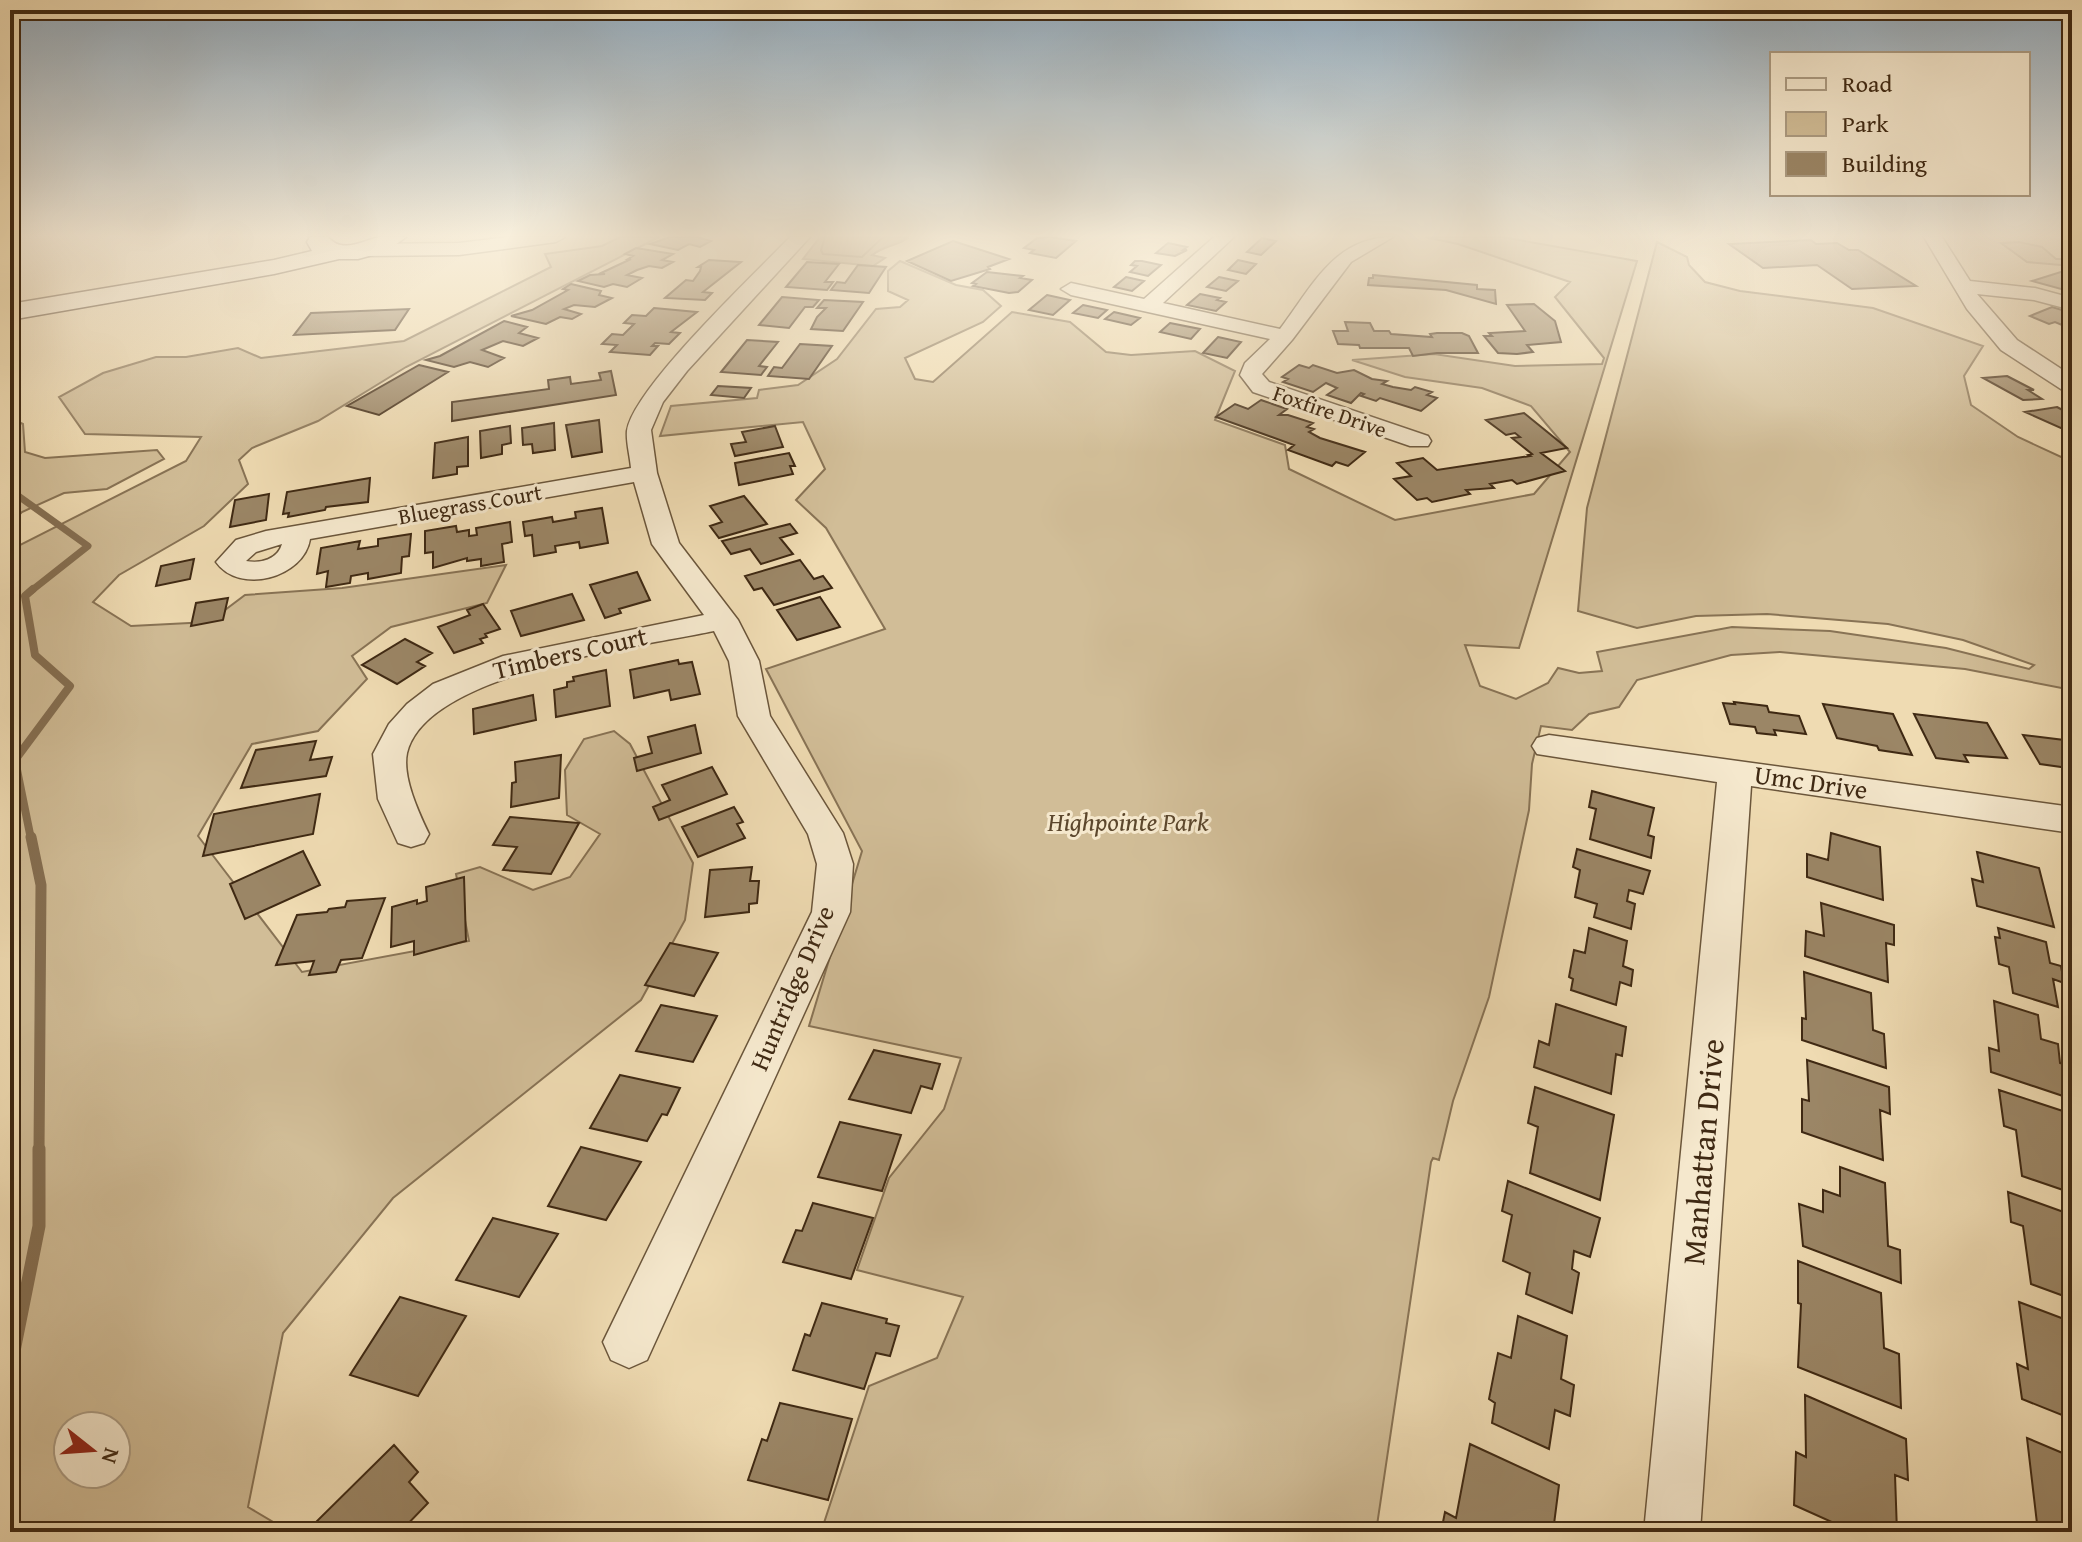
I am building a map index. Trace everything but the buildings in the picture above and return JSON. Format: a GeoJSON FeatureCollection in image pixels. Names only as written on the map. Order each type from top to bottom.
{"type":"FeatureCollection","features":[{"type":"Feature","properties":{"kind":"street","name":"Huntridge Drive"},"geometry":{"type":"LineString","coordinates":[[629,1342],[831,912],[835,864],[825,833],[754,716],[744,661],[723,620],[666,544],[644,473],[639,430],[652,401],[733,309]]}},
{"type":"Feature","properties":{"kind":"street"},"geometry":{"type":"LineString","coordinates":[[1166,309],[1285,336]]}},
{"type":"Feature","properties":{"kind":"street","name":"Foxfire Drive"},"geometry":{"type":"LineString","coordinates":[[1305,309],[1285,336],[1253,368],[1253,381],[1261,387],[1419,441]]}},
{"type":"Feature","properties":{"kind":"street"},"geometry":{"type":"LineString","coordinates":[[1980,309],[2009,345],[2072,386]]}},
{"type":"Feature","properties":{"kind":"street","name":"Bluegrass Court"},"geometry":{"type":"LineString","coordinates":[[297,534],[644,473]]}},
{"type":"Feature","properties":{"kind":"street","name":"Timbers Court"},"geometry":{"type":"LineString","coordinates":[[411,834],[395,799],[390,754],[401,732],[418,712],[444,691],[503,666],[723,620]]}},
{"type":"Feature","properties":{"kind":"street","name":"Umc Drive"},"geometry":{"type":"LineString","coordinates":[[1549,746],[2072,820]]}},
{"type":"Feature","properties":{"kind":"street","name":"Manhattan Drive"},"geometry":{"type":"LineString","coordinates":[[1672,1532],[1735,771]]}},
{"type":"Feature","properties":{"kind":"green space"},"geometry":{"type":"Polygon","coordinates":[[[468,309],[519,309],[406,367],[318,421],[252,448],[239,460],[248,484],[204,526],[119,575],[93,602],[131,626],[209,622],[245,595],[342,588],[506,565],[487,603],[391,627],[352,656],[367,679],[318,731],[252,744],[198,836],[302,972],[469,941],[456,874],[480,867],[533,890],[570,877],[600,834],[567,815],[565,770],[584,739],[614,731],[630,744],[693,863],[685,920],[641,1000],[393,1198],[283,1333],[248,1507],[290,1532],[10,1532],[10,550],[186,461],[201,437],[85,434],[59,397],[103,373],[156,357],[186,357],[238,348],[261,358],[404,341],[468,309]]]}},
{"type":"Feature","properties":{"kind":"green space","name":"Highpointe Park"},"geometry":{"type":"Polygon","coordinates":[[[876,309],[998,309],[983,322],[905,358],[915,379],[933,382],[1012,312],[1070,322],[1106,352],[1131,355],[1195,351],[1235,371],[1215,420],[1285,445],[1289,469],[1395,520],[1534,494],[1570,452],[1531,406],[1482,388],[1405,377],[1352,360],[1434,354],[1515,366],[1602,364],[1604,358],[1565,309],[1622,309],[1519,648],[1465,645],[1480,686],[1516,699],[1548,683],[1558,668],[1579,673],[1602,671],[1597,652],[1732,627],[1830,631],[1946,648],[2029,669],[2034,665],[1963,640],[1888,624],[1767,614],[1696,616],[1637,628],[1578,611],[1587,508],[1639,309],[1876,309],[1983,346],[1964,376],[1971,405],[2018,437],[2072,462],[2072,690],[1965,669],[1780,652],[1731,655],[1637,680],[1619,707],[1589,714],[1572,730],[1541,726],[1532,764],[1529,810],[1489,997],[1453,1101],[1439,1160],[1433,1158],[1431,1162],[1376,1532],[821,1532],[869,1386],[937,1358],[963,1297],[857,1270],[889,1178],[944,1109],[961,1058],[809,1026],[862,851],[766,669],[885,629],[826,528],[796,500],[825,469],[803,422],[660,436],[671,406],[757,398],[759,390],[798,385],[837,359],[876,309]]]}},
{"type":"Feature","properties":{"kind":"green space"},"geometry":{"type":"Polygon","coordinates":[[[10,418],[23,424],[25,452],[45,458],[157,450],[164,459],[107,489],[64,493],[22,512],[10,524],[10,418]]]}},
{"type":"Feature","properties":{"kind":"waterway"},"geometry":{"type":"LineString","coordinates":[[10,490],[88,546],[31,591]]}},
{"type":"Feature","properties":{"kind":"waterway"},"geometry":{"type":"LineString","coordinates":[[31,839],[15,760],[70,686],[35,655],[25,596],[33,589]]}},
{"type":"Feature","properties":{"kind":"waterway"},"geometry":{"type":"LineString","coordinates":[[31,837],[41,885],[39,1151]]}},
{"type":"Feature","properties":{"kind":"waterway"},"geometry":{"type":"LineString","coordinates":[[10,1371],[39,1226],[39,1151]]}}]}
